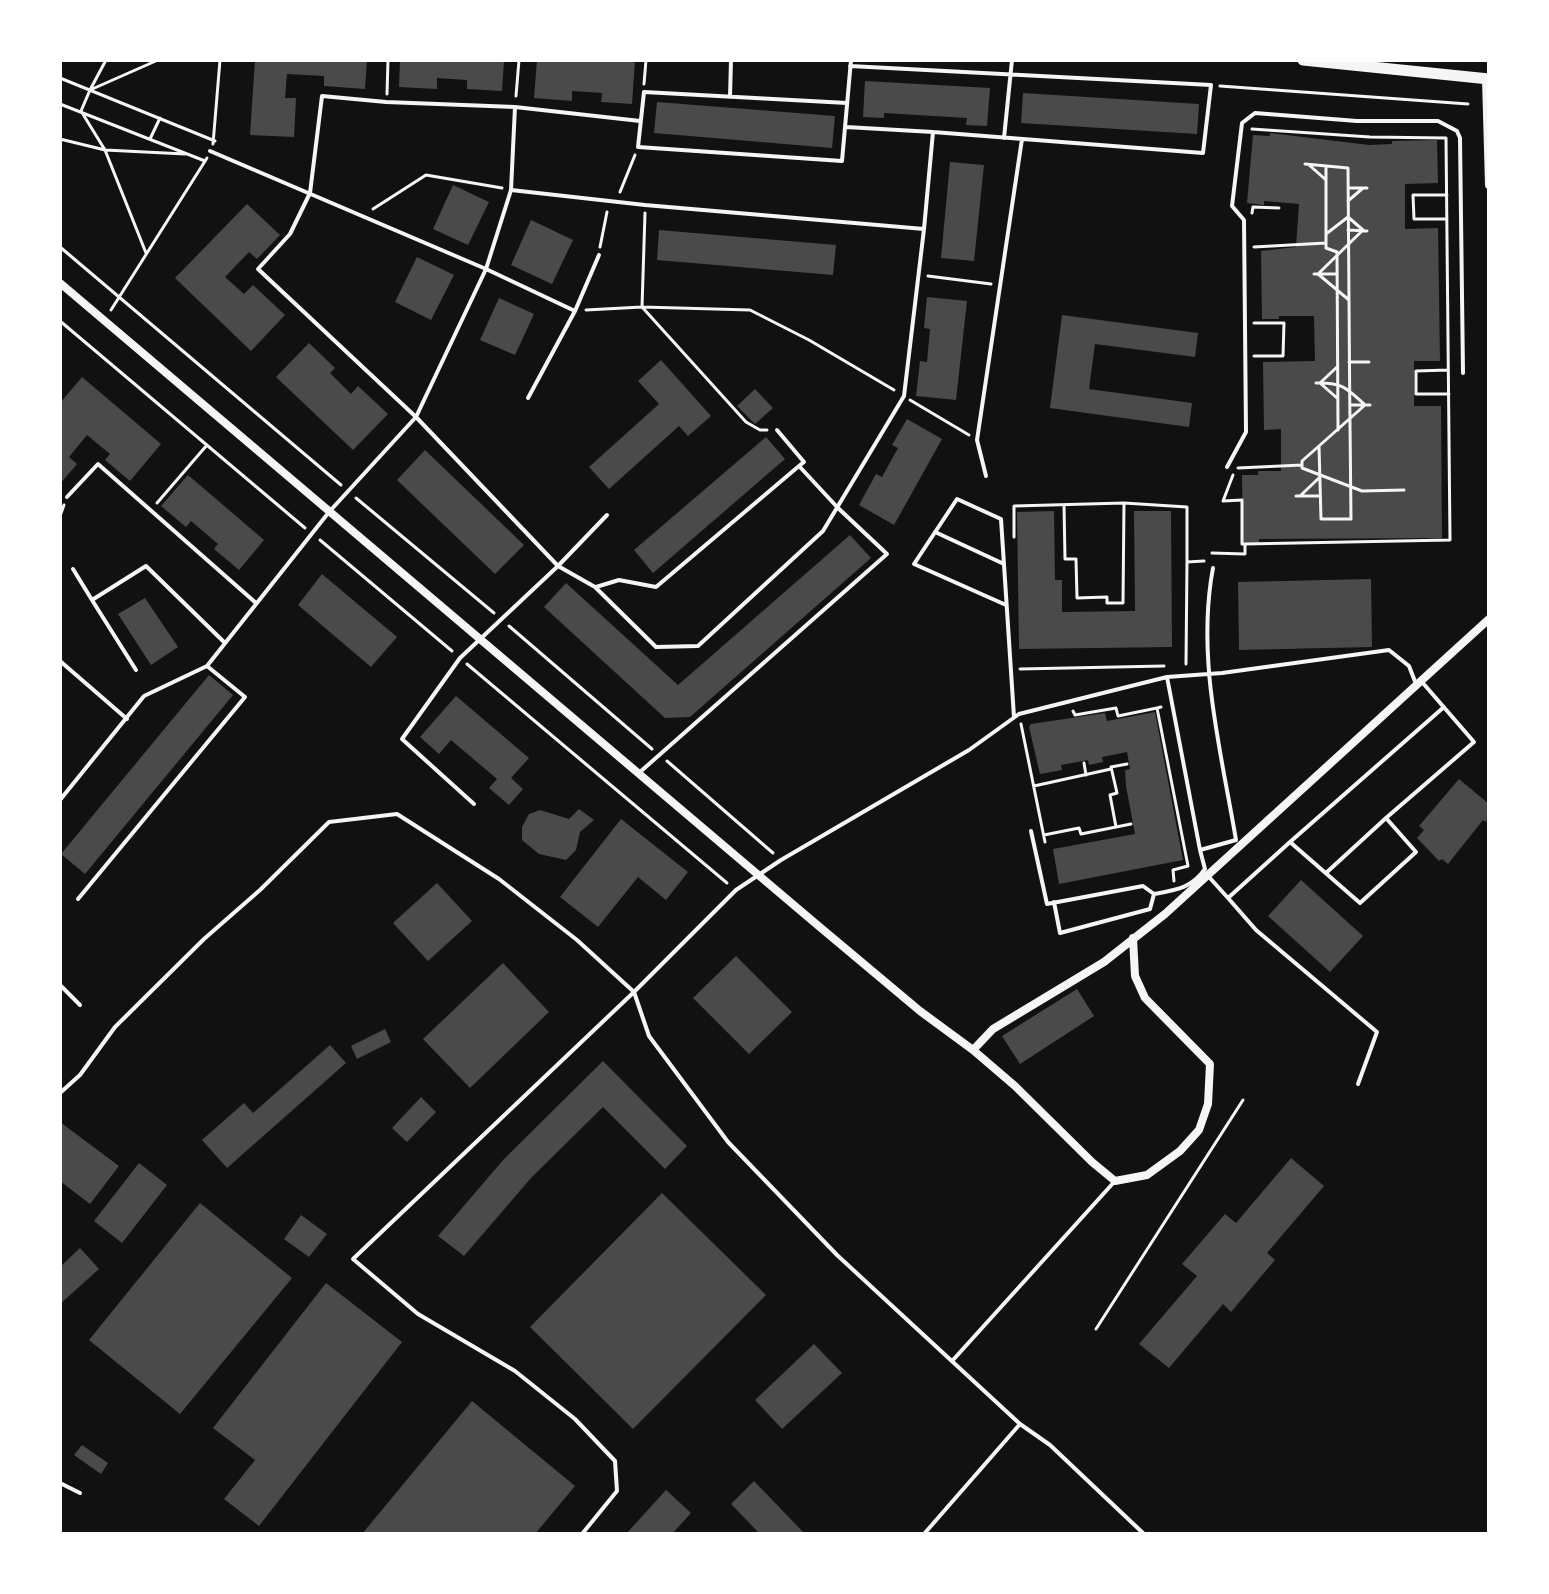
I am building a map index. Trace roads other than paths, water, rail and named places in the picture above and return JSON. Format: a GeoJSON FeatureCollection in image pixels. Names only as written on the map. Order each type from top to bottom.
{"type":"FeatureCollection","features":[{"type":"Feature","properties":{"kind":"main road"},"geometry":{"type":"LineString","coordinates":[[1303,60],[1488,79]]}},
{"type":"Feature","properties":{"kind":"street"},"geometry":{"type":"LineString","coordinates":[[1488,79],[1489,185]]}},
{"type":"Feature","properties":{"kind":"street"},"geometry":{"type":"LineString","coordinates":[[60,283],[920,1011],[973,1050],[1115,1181],[1147,1175],[1180,1151],[1199,1130],[1208,1104],[1210,1064],[1145,998],[1135,976],[1133,938]]}},
{"type":"Feature","properties":{"kind":"street"},"geometry":{"type":"LineString","coordinates":[[973,1050],[993,1029],[1104,962],[1165,914],[1488,624]]}},
{"type":"Feature","properties":{"kind":"lane"},"geometry":{"type":"LineString","coordinates":[[730,97],[731,60]]}},
{"type":"Feature","properties":{"kind":"lane"},"geometry":{"type":"LineString","coordinates":[[1004,138],[1012,60]]}},
{"type":"Feature","properties":{"kind":"lane"},"geometry":{"type":"LineString","coordinates":[[846,127],[1203,153],[1211,85],[1011,76],[851,63],[842,161],[638,147],[644,92],[847,103]]}},
{"type":"Feature","properties":{"kind":"lane"},"geometry":{"type":"LineString","coordinates":[[640,121],[515,107],[322,96],[310,193],[290,234],[258,269],[416,417],[558,566],[595,587],[656,647],[698,646],[823,531],[904,396],[920,275],[933,132]]}},
{"type":"Feature","properties":{"kind":"lane"},"geometry":{"type":"LineString","coordinates":[[61,797],[144,696],[207,666],[329,512],[416,417],[486,269],[511,190],[515,107]]}},
{"type":"Feature","properties":{"kind":"lane"},"geometry":{"type":"LineString","coordinates":[[1227,467],[1246,432],[1244,220],[1232,206],[1242,123],[1255,113],[1357,121],[1438,121],[1457,131],[1460,138],[1463,373]]}},
{"type":"Feature","properties":{"kind":"lane"},"geometry":{"type":"LineString","coordinates":[[986,476],[977,440],[1022,139]]}},
{"type":"Feature","properties":{"kind":"lane"},"geometry":{"type":"LineString","coordinates":[[210,151],[486,269],[575,311]]}},
{"type":"Feature","properties":{"kind":"lane"},"geometry":{"type":"LineString","coordinates":[[511,190],[924,229]]}},
{"type":"Feature","properties":{"kind":"lane"},"geometry":{"type":"LineString","coordinates":[[528,398],[575,311],[599,255]]}},
{"type":"Feature","properties":{"kind":"lane"},"geometry":{"type":"LineString","coordinates":[[595,587],[619,580],[656,587],[804,462],[777,430]]}},
{"type":"Feature","properties":{"kind":"lane"},"geometry":{"type":"LineString","coordinates":[[67,497],[98,464],[256,603]]}},
{"type":"Feature","properties":{"kind":"lane"},"geometry":{"type":"LineString","coordinates":[[638,773],[887,554],[799,466]]}},
{"type":"Feature","properties":{"kind":"lane"},"geometry":{"type":"LineString","coordinates":[[1006,605],[914,564],[957,499],[1001,519],[1014,717]]}},
{"type":"Feature","properties":{"kind":"lane"},"geometry":{"type":"LineString","coordinates":[[474,804],[402,739],[460,658],[607,515]]}},
{"type":"Feature","properties":{"kind":"lane"},"geometry":{"type":"LineString","coordinates":[[935,532],[1004,564]]}},
{"type":"Feature","properties":{"kind":"lane"},"geometry":{"type":"LineString","coordinates":[[92,600],[146,566],[225,643]]}},
{"type":"Feature","properties":{"kind":"lane"},"geometry":{"type":"LineString","coordinates":[[1200,850],[1236,840],[1207,672],[1209,587],[1213,568]]}},
{"type":"Feature","properties":{"kind":"lane"},"geometry":{"type":"LineString","coordinates":[[73,569],[136,670]]}},
{"type":"Feature","properties":{"kind":"lane"},"geometry":{"type":"LineString","coordinates":[[582,1534],[617,1491],[615,1461],[575,1419],[515,1371],[418,1314],[353,1259],[634,992],[736,890],[781,860],[969,750],[1023,713],[1167,677],[1222,673],[1389,650],[1409,666],[1420,684],[1474,742],[1326,873]]}},
{"type":"Feature","properties":{"kind":"lane"},"geometry":{"type":"LineString","coordinates":[[60,661],[127,719]]}},
{"type":"Feature","properties":{"kind":"lane"},"geometry":{"type":"LineString","coordinates":[[78,899],[245,697],[207,666]]}},
{"type":"Feature","properties":{"kind":"lane"},"geometry":{"type":"LineString","coordinates":[[1031,831],[1047,904],[1143,886],[1154,894],[1184,888],[1198,879],[1205,869],[1167,677]]}},
{"type":"Feature","properties":{"kind":"lane"},"geometry":{"type":"LineString","coordinates":[[1228,898],[1444,707]]}},
{"type":"Feature","properties":{"kind":"lane"},"geometry":{"type":"LineString","coordinates":[[60,1093],[80,1075],[115,1027],[329,822],[397,814],[499,879],[577,940],[634,992],[649,1036],[728,1142],[837,1255],[1020,1424],[1050,1445],[1144,1534]]}},
{"type":"Feature","properties":{"kind":"lane"},"geometry":{"type":"LineString","coordinates":[[1290,842],[1360,903],[1416,852],[1386,818]]}},
{"type":"Feature","properties":{"kind":"lane"},"geometry":{"type":"LineString","coordinates":[[1207,875],[1256,930],[1377,1032],[1358,1084]]}},
{"type":"Feature","properties":{"kind":"lane"},"geometry":{"type":"LineString","coordinates":[[1054,902],[1060,933],[1150,909],[1154,894]]}},
{"type":"Feature","properties":{"kind":"lane"},"geometry":{"type":"LineString","coordinates":[[60,985],[80,1005]]}},
{"type":"Feature","properties":{"kind":"lane"},"geometry":{"type":"LineString","coordinates":[[952,1361],[1115,1181]]}},
{"type":"Feature","properties":{"kind":"lane"},"geometry":{"type":"LineString","coordinates":[[924,1534],[1020,1424]]}},
{"type":"Feature","properties":{"kind":"lane"},"geometry":{"type":"LineString","coordinates":[[60,1483],[80,1493]]}}]}
